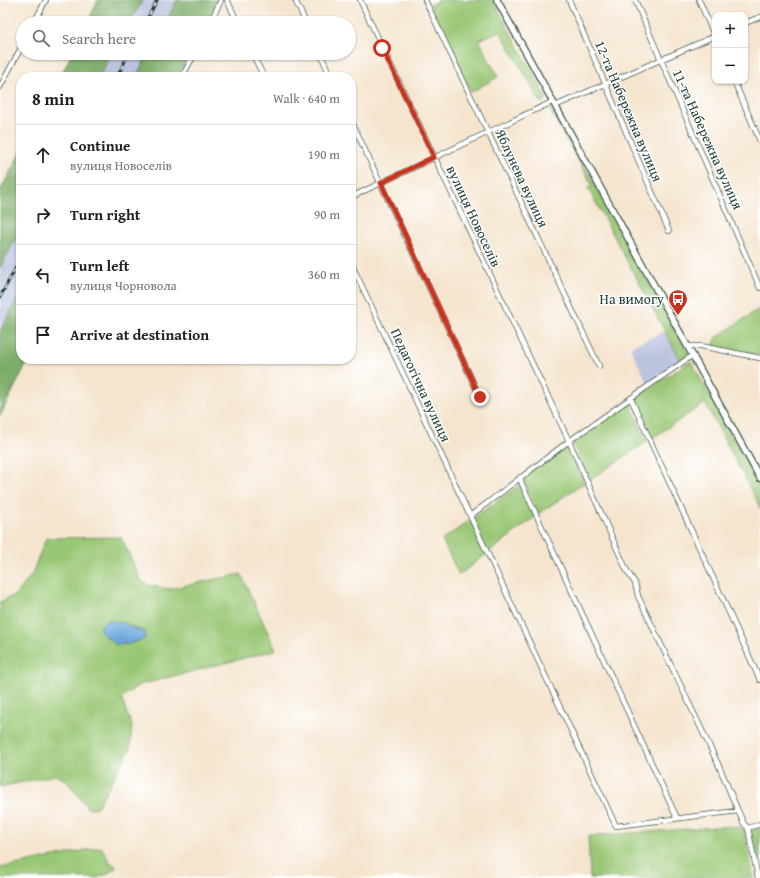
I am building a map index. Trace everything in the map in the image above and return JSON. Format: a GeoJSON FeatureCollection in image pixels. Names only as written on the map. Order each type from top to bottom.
{"type":"FeatureCollection","features":[{"type":"Feature","properties":{"kind":"street"},"geometry":{"type":"LineString","coordinates":[[38,16],[46,0]]}},
{"type":"Feature","properties":{"kind":"street"},"geometry":{"type":"LineString","coordinates":[[213,16],[221,0]]}},
{"type":"Feature","properties":{"kind":"street"},"geometry":{"type":"LineString","coordinates":[[227,0],[235,16]]}},
{"type":"Feature","properties":{"kind":"street"},"geometry":{"type":"LineString","coordinates":[[295,0],[303,16]]}},
{"type":"Feature","properties":{"kind":"street","name":"вулиця Новоселів"},"geometry":{"type":"LineString","coordinates":[[360,0],[569,441],[627,571],[635,583],[638,596],[719,766],[744,824],[748,828],[758,878]]}},
{"type":"Feature","properties":{"kind":"street","name":"Яблунева вулиця"},"geometry":{"type":"LineString","coordinates":[[425,0],[598,366]]}},
{"type":"Feature","properties":{"kind":"street"},"geometry":{"type":"LineString","coordinates":[[496,0],[760,478]]}},
{"type":"Feature","properties":{"kind":"street","name":"12-та Набережна вулиця"},"geometry":{"type":"LineString","coordinates":[[569,0],[669,231]]}},
{"type":"Feature","properties":{"kind":"street","name":"11-та Набережна вулиця"},"geometry":{"type":"LineString","coordinates":[[635,0],[760,288]]}},
{"type":"Feature","properties":{"kind":"street"},"geometry":{"type":"LineString","coordinates":[[699,0],[712,29]]}},
{"type":"Feature","properties":{"kind":"street"},"geometry":{"type":"LineString","coordinates":[[748,22],[760,16]]}},
{"type":"Feature","properties":{"kind":"street"},"geometry":{"type":"LineString","coordinates":[[356,195],[488,132],[605,84],[712,37]]}},
{"type":"Feature","properties":{"kind":"street"},"geometry":{"type":"LineString","coordinates":[[0,87],[16,57]]}},
{"type":"Feature","properties":{"kind":"street"},"geometry":{"type":"LineString","coordinates":[[185,72],[191,60]]}},
{"type":"Feature","properties":{"kind":"street"},"geometry":{"type":"LineString","coordinates":[[256,60],[262,72]]}},
{"type":"Feature","properties":{"kind":"street"},"geometry":{"type":"LineString","coordinates":[[323,60],[329,72]]}},
{"type":"Feature","properties":{"kind":"street"},"geometry":{"type":"LineString","coordinates":[[735,84],[760,141]]}},
{"type":"Feature","properties":{"kind":"street"},"geometry":{"type":"LineString","coordinates":[[356,130],[480,397]]}},
{"type":"Feature","properties":{"kind":"street","name":"Педагогічна вулиця"},"geometry":{"type":"LineString","coordinates":[[356,274],[616,826],[677,818]]}},
{"type":"Feature","properties":{"kind":"street"},"geometry":{"type":"LineString","coordinates":[[688,346],[701,346],[760,358]]}},
{"type":"Feature","properties":{"kind":"street"},"geometry":{"type":"LineString","coordinates":[[470,516],[569,441],[693,355]]}},
{"type":"Feature","properties":{"kind":"street"},"geometry":{"type":"LineString","coordinates":[[631,399],[760,680]]}},
{"type":"Feature","properties":{"kind":"street"},"geometry":{"type":"LineString","coordinates":[[520,477],[677,818],[738,810]]}},
{"type":"Feature","properties":{"kind":"street"},"geometry":{"type":"LineString","coordinates":[[748,828],[760,824]]}},
{"type":"Feature","properties":{"kind":"shaded area"},"geometry":{"type":"Polygon","coordinates":[[[143,0],[177,0],[169,16],[133,16],[143,0]]]}},
{"type":"Feature","properties":{"kind":"shaded area"},"geometry":{"type":"Polygon","coordinates":[[[108,60],[144,60],[138,72],[102,72],[108,60]]]}},
{"type":"Feature","properties":{"kind":"shaded area"},"geometry":{"type":"Polygon","coordinates":[[[16,238],[16,301],[0,331],[0,268],[16,238]]]}},
{"type":"Feature","properties":{"kind":"shaded area"},"geometry":{"type":"Polygon","coordinates":[[[665,331],[681,361],[648,384],[630,347],[665,331]]]}},
{"type":"Feature","properties":{"kind":"green space"},"geometry":{"type":"Polygon","coordinates":[[[98,0],[143,0],[133,16],[90,16],[98,0]]]}},
{"type":"Feature","properties":{"kind":"green space"},"geometry":{"type":"Polygon","coordinates":[[[177,0],[218,0],[210,16],[169,16],[177,0]]]}},
{"type":"Feature","properties":{"kind":"green space"},"geometry":{"type":"Polygon","coordinates":[[[439,0],[493,0],[547,99],[541,103],[500,31],[479,40],[498,77],[471,92],[430,5],[439,0]]]}},
{"type":"Feature","properties":{"kind":"green space"},"geometry":{"type":"Polygon","coordinates":[[[68,60],[108,60],[102,72],[62,72],[68,60]]]}},
{"type":"Feature","properties":{"kind":"green space"},"geometry":{"type":"Polygon","coordinates":[[[144,60],[187,60],[180,72],[138,72],[144,60]]]}},
{"type":"Feature","properties":{"kind":"green space"},"geometry":{"type":"Polygon","coordinates":[[[551,105],[672,324],[670,325],[673,330],[675,329],[689,355],[681,361],[588,188],[592,185],[548,107],[551,105]]]}},
{"type":"Feature","properties":{"kind":"green space"},"geometry":{"type":"Polygon","coordinates":[[[16,161],[16,238],[0,268],[0,191],[16,161]]]}},
{"type":"Feature","properties":{"kind":"green space"},"geometry":{"type":"Polygon","coordinates":[[[16,301],[16,364],[26,364],[0,416],[0,331],[16,301]]]}},
{"type":"Feature","properties":{"kind":"green space"},"geometry":{"type":"Polygon","coordinates":[[[760,308],[760,355],[713,346],[717,337],[760,308]]]}},
{"type":"Feature","properties":{"kind":"green space"},"geometry":{"type":"Polygon","coordinates":[[[691,361],[760,488],[760,509],[705,403],[651,439],[633,399],[691,361]]]}},
{"type":"Feature","properties":{"kind":"green space"},"geometry":{"type":"Polygon","coordinates":[[[630,403],[647,442],[589,480],[572,442],[630,403]]]}},
{"type":"Feature","properties":{"kind":"green space"},"geometry":{"type":"Polygon","coordinates":[[[568,445],[584,483],[538,514],[522,477],[568,445]]]}},
{"type":"Feature","properties":{"kind":"green space"},"geometry":{"type":"Polygon","coordinates":[[[520,485],[535,517],[459,575],[442,540],[520,485]]]}},
{"type":"Feature","properties":{"kind":"green space"},"geometry":{"type":"Polygon","coordinates":[[[121,537],[140,579],[147,585],[168,589],[241,574],[276,650],[139,685],[121,698],[132,726],[130,749],[97,807],[88,809],[66,780],[55,775],[0,787],[0,602],[17,594],[32,574],[46,538],[121,537]],[[110,620],[103,623],[100,627],[105,636],[118,644],[128,644],[138,640],[145,632],[110,620]]]}},
{"type":"Feature","properties":{"kind":"green space"},"geometry":{"type":"Polygon","coordinates":[[[732,826],[744,829],[754,878],[590,878],[588,836],[732,826]]]}},
{"type":"Feature","properties":{"kind":"green space"},"geometry":{"type":"Polygon","coordinates":[[[760,827],[760,876],[751,830],[760,827]]]}},
{"type":"Feature","properties":{"kind":"green space"},"geometry":{"type":"Polygon","coordinates":[[[101,847],[110,862],[117,867],[105,875],[97,878],[0,878],[0,868],[101,847]]]}},
{"type":"Feature","properties":{"kind":"water"},"geometry":{"type":"Polygon","coordinates":[[[110,620],[127,624],[130,627],[145,632],[144,639],[128,644],[115,644],[102,633],[100,628],[103,623],[110,620]]]}},
{"type":"Feature","properties":{"kind":"railway"},"geometry":{"type":"LineString","coordinates":[[149,16],[157,0]]}},
{"type":"Feature","properties":{"kind":"railway"},"geometry":{"type":"LineString","coordinates":[[120,72],[126,60]]}},
{"type":"Feature","properties":{"kind":"railway"},"geometry":{"type":"LineString","coordinates":[[0,297],[16,267]]}},
{"type":"Feature","properties":{"kind":"place","name":"На вимогу"},"geometry":{"type":"Point","coordinates":[678,316]}},
{"type":"Feature","properties":{"kind":"route"},"geometry":{"type":"LineString","coordinates":[[382,48],[434,157],[381,183],[480,397]]}}]}
